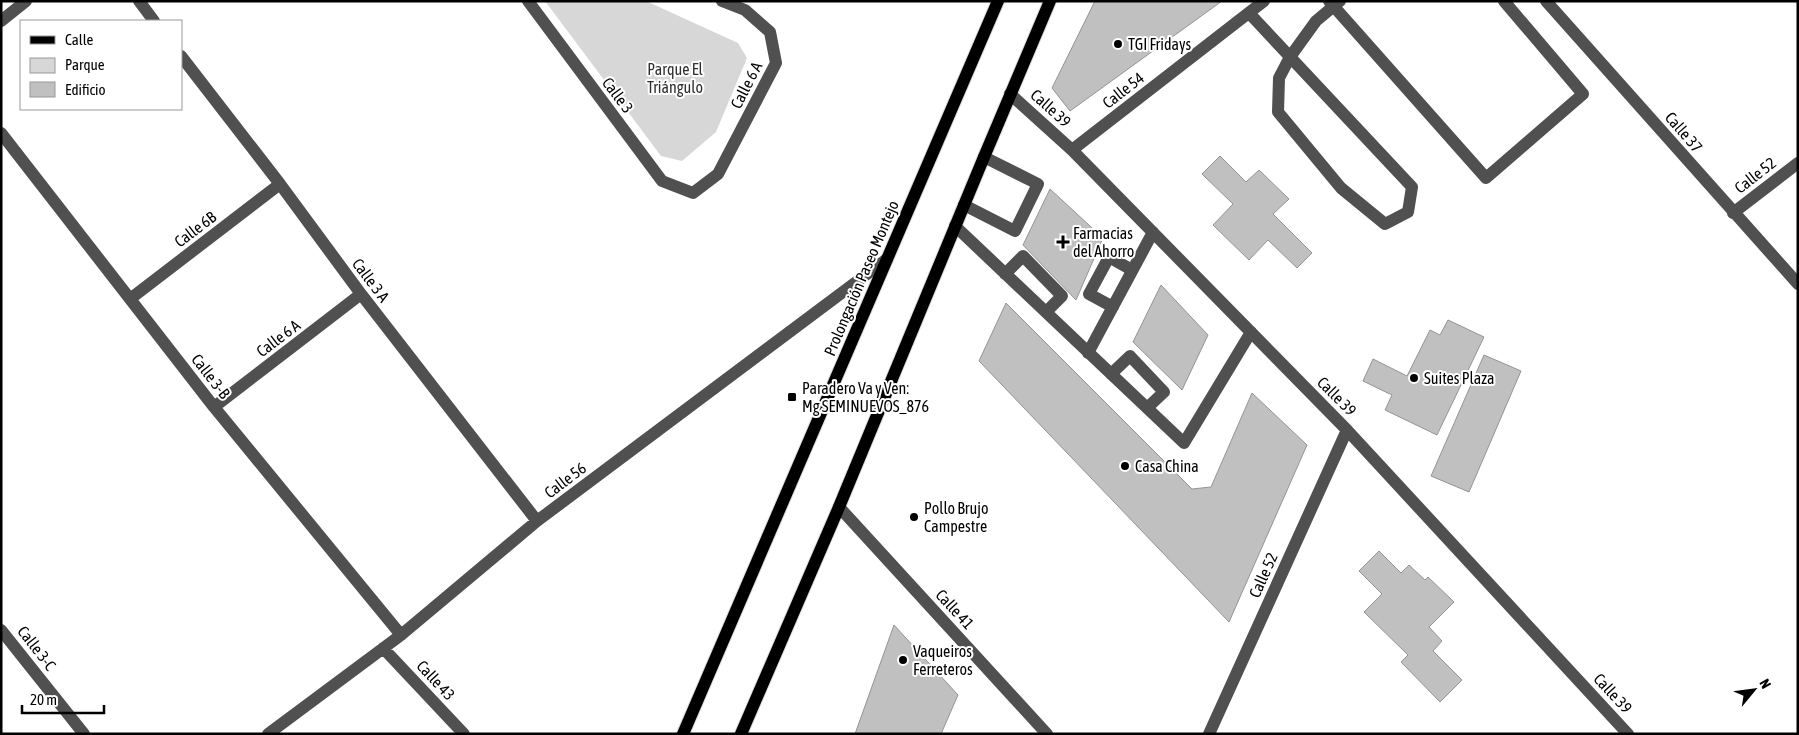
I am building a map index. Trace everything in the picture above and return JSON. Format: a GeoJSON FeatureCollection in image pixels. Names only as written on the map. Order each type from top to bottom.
{"type":"FeatureCollection","features":[{"type":"Feature","properties":{"kind":"main road","name":"Prolongación Paseo Montejo"},"geometry":{"type":"LineString","coordinates":[[683,734],[998,1]]}},
{"type":"Feature","properties":{"kind":"main road"},"geometry":{"type":"LineString","coordinates":[[741,734],[839,507],[1050,1]]}},
{"type":"Feature","properties":{"kind":"street"},"geometry":{"type":"LineString","coordinates":[[1,21],[26,1]]}},
{"type":"Feature","properties":{"kind":"street"},"geometry":{"type":"LineString","coordinates":[[139,1],[153,20]]}},
{"type":"Feature","properties":{"kind":"street","name":"Calle 3"},"geometry":{"type":"LineString","coordinates":[[528,1],[662,181],[693,193]]}},
{"type":"Feature","properties":{"kind":"street","name":"Calle 6 A"},"geometry":{"type":"LineString","coordinates":[[693,193],[718,174],[776,63],[770,32],[745,10],[722,1]]}},
{"type":"Feature","properties":{"kind":"street","name":"Calle 54"},"geometry":{"type":"LineString","coordinates":[[1072,150],[1264,1]]}},
{"type":"Feature","properties":{"kind":"street"},"geometry":{"type":"LineString","coordinates":[[1249,13],[1290,57],[1412,187],[1408,212],[1385,224],[1341,188],[1278,112],[1279,78],[1290,57],[1316,21],[1334,3],[1486,178],[1583,94],[1504,1]]}},
{"type":"Feature","properties":{"kind":"street","name":"Calle 37"},"geometry":{"type":"LineString","coordinates":[[1546,1],[1798,284]]}},
{"type":"Feature","properties":{"kind":"street","name":"Calle 3 A"},"geometry":{"type":"LineString","coordinates":[[182,57],[280,184],[361,294],[537,521]]}},
{"type":"Feature","properties":{"kind":"street","name":"Calle 39"},"geometry":{"type":"LineString","coordinates":[[1010,94],[1072,150],[1347,430],[1628,734]]}},
{"type":"Feature","properties":{"kind":"street","name":"Calle 3-B"},"geometry":{"type":"LineString","coordinates":[[1,133],[214,407],[401,635]]}},
{"type":"Feature","properties":{"kind":"street"},"geometry":{"type":"LineString","coordinates":[[964,205],[1015,230],[1038,184],[984,157]]}},
{"type":"Feature","properties":{"kind":"street","name":"Calle 52"},"geometry":{"type":"LineString","coordinates":[[1733,213],[1798,163]]}},
{"type":"Feature","properties":{"kind":"street","name":"Calle 6B"},"geometry":{"type":"LineString","coordinates":[[130,299],[280,184]]}},
{"type":"Feature","properties":{"kind":"street"},"geometry":{"type":"LineString","coordinates":[[956,226],[1184,443],[1251,332]]}},
{"type":"Feature","properties":{"kind":"street"},"geometry":{"type":"LineString","coordinates":[[1088,353],[1153,232]]}},
{"type":"Feature","properties":{"kind":"street"},"geometry":{"type":"LineString","coordinates":[[1005,274],[1023,256],[1062,296],[1046,312]]}},
{"type":"Feature","properties":{"kind":"street"},"geometry":{"type":"LineString","coordinates":[[1113,308],[1089,294],[1109,258],[1132,270]]}},
{"type":"Feature","properties":{"kind":"street","name":"Calle 56"},"geometry":{"type":"LineString","coordinates":[[268,734],[401,635],[537,521],[888,259]]}},
{"type":"Feature","properties":{"kind":"street","name":"Calle 6 A"},"geometry":{"type":"LineString","coordinates":[[214,407],[361,294]]}},
{"type":"Feature","properties":{"kind":"street"},"geometry":{"type":"LineString","coordinates":[[1111,374],[1130,356],[1164,392],[1147,408]]}},
{"type":"Feature","properties":{"kind":"street","name":"Calle 52"},"geometry":{"type":"LineString","coordinates":[[1209,734],[1347,430]]}},
{"type":"Feature","properties":{"kind":"street","name":"Calle 41"},"geometry":{"type":"LineString","coordinates":[[839,507],[1048,734]]}},
{"type":"Feature","properties":{"kind":"street","name":"Calle 3-C"},"geometry":{"type":"LineString","coordinates":[[1,630],[84,734]]}},
{"type":"Feature","properties":{"kind":"street","name":"Calle 43"},"geometry":{"type":"LineString","coordinates":[[383,648],[464,734]]}},
{"type":"Feature","properties":{"kind":"green space","name":"Parque El Triángulo"},"geometry":{"type":"Polygon","coordinates":[[[545,1],[646,1],[738,43],[747,58],[716,132],[682,161],[661,156],[545,1]]]}},
{"type":"Feature","properties":{"kind":"building","name":"TGI Fridays"},"geometry":{"type":"Polygon","coordinates":[[[1095,1],[1222,1],[1070,111],[1052,88],[1095,1]]]}},
{"type":"Feature","properties":{"kind":"building"},"geometry":{"type":"Polygon","coordinates":[[[1220,156],[1246,182],[1259,170],[1289,199],[1273,214],[1312,253],[1297,268],[1268,240],[1249,260],[1213,225],[1233,204],[1202,174],[1220,156]]]}},
{"type":"Feature","properties":{"kind":"building","name":"Farmacias del Ahorro"},"geometry":{"type":"Polygon","coordinates":[[[1050,189],[1103,238],[1076,300],[1023,245],[1050,189]]]}},
{"type":"Feature","properties":{"kind":"building"},"geometry":{"type":"Polygon","coordinates":[[[1161,285],[1208,335],[1182,390],[1133,342],[1161,285]]]}},
{"type":"Feature","properties":{"kind":"building","name":"Casa China"},"geometry":{"type":"Polygon","coordinates":[[[1006,303],[1192,489],[1211,487],[1252,393],[1307,445],[1229,622],[979,361],[1006,303]]]}},
{"type":"Feature","properties":{"kind":"building","name":"Suites Plaza"},"geometry":{"type":"Polygon","coordinates":[[[1448,320],[1484,337],[1437,435],[1385,410],[1392,395],[1363,381],[1373,359],[1407,376],[1430,330],[1440,335],[1448,320]]]}},
{"type":"Feature","properties":{"kind":"building"},"geometry":{"type":"Polygon","coordinates":[[[1484,355],[1521,371],[1469,492],[1431,476],[1484,355]]]}},
{"type":"Feature","properties":{"kind":"building"},"geometry":{"type":"Polygon","coordinates":[[[1379,551],[1401,573],[1409,565],[1425,580],[1428,577],[1454,602],[1429,627],[1442,641],[1433,651],[1462,680],[1440,702],[1401,662],[1408,655],[1364,612],[1382,594],[1359,571],[1379,551]]]}},
{"type":"Feature","properties":{"kind":"building","name":"Vaqueiros Ferreteros"},"geometry":{"type":"Polygon","coordinates":[[[894,625],[958,695],[941,734],[855,734],[894,625]]]}},
{"type":"Feature","properties":{"kind":"place","name":"TGI Fridays"},"geometry":{"type":"Point","coordinates":[1118,44]}},
{"type":"Feature","properties":{"kind":"place","name":"Farmacias del Ahorro"},"geometry":{"type":"Point","coordinates":[1063,242]}},
{"type":"Feature","properties":{"kind":"place","name":"Suites Plaza"},"geometry":{"type":"Point","coordinates":[1414,378]}},
{"type":"Feature","properties":{"kind":"place","name":"Paradero Va y Ven: Mg SEMINUEVOS_876"},"geometry":{"type":"Point","coordinates":[792,397]}},
{"type":"Feature","properties":{"kind":"place","name":"Casa China"},"geometry":{"type":"Point","coordinates":[1125,466]}},
{"type":"Feature","properties":{"kind":"place","name":"Pollo Brujo Campestre"},"geometry":{"type":"Point","coordinates":[914,517]}},
{"type":"Feature","properties":{"kind":"place","name":"Vaqueiros Ferreteros"},"geometry":{"type":"Point","coordinates":[903,660]}}]}
